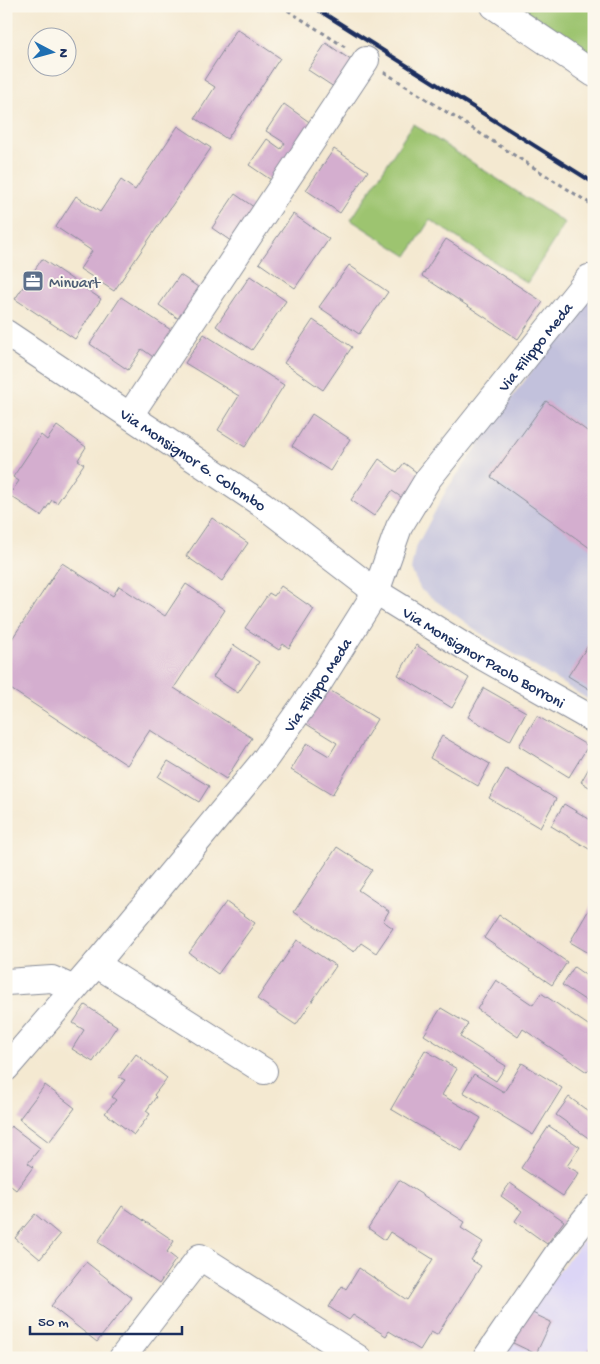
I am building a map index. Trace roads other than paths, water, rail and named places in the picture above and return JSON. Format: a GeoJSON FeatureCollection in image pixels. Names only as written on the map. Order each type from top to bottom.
{"type":"FeatureCollection","features":[{"type":"Feature","properties":{"kind":"street"},"geometry":{"type":"LineString","coordinates":[[494,6],[594,74]]}},
{"type":"Feature","properties":{"kind":"street"},"geometry":{"type":"LineString","coordinates":[[130,415],[366,60]]}},
{"type":"Feature","properties":{"kind":"street","name":"Via Filippo Meda"},"geometry":{"type":"LineString","coordinates":[[6,1068],[96,964],[263,762],[316,686],[376,592],[400,528],[428,479],[589,278]]}},
{"type":"Feature","properties":{"kind":"street","name":"Via Monsignor G. Colombo"},"geometry":{"type":"LineString","coordinates":[[6,333],[263,504],[376,592]]}},
{"type":"Feature","properties":{"kind":"street","name":"Via Monsignor Paolo Borroni"},"geometry":{"type":"LineString","coordinates":[[376,592],[467,648],[594,720]]}},
{"type":"Feature","properties":{"kind":"street"},"geometry":{"type":"LineString","coordinates":[[96,964],[264,1071]]}},
{"type":"Feature","properties":{"kind":"street"},"geometry":{"type":"LineString","coordinates":[[6,982],[52,980],[74,989]]}},
{"type":"Feature","properties":{"kind":"street"},"geometry":{"type":"LineString","coordinates":[[486,1358],[558,1253],[594,1208]]}},
{"type":"Feature","properties":{"kind":"street"},"geometry":{"type":"LineString","coordinates":[[122,1358],[200,1258],[358,1358]]}},
{"type":"Feature","properties":{"kind":"railway"},"geometry":{"type":"LineString","coordinates":[[312,6],[594,183]]}},
{"type":"Feature","properties":{"kind":"place","name":"Minuart"},"geometry":{"type":"Point","coordinates":[33,281]}}]}
